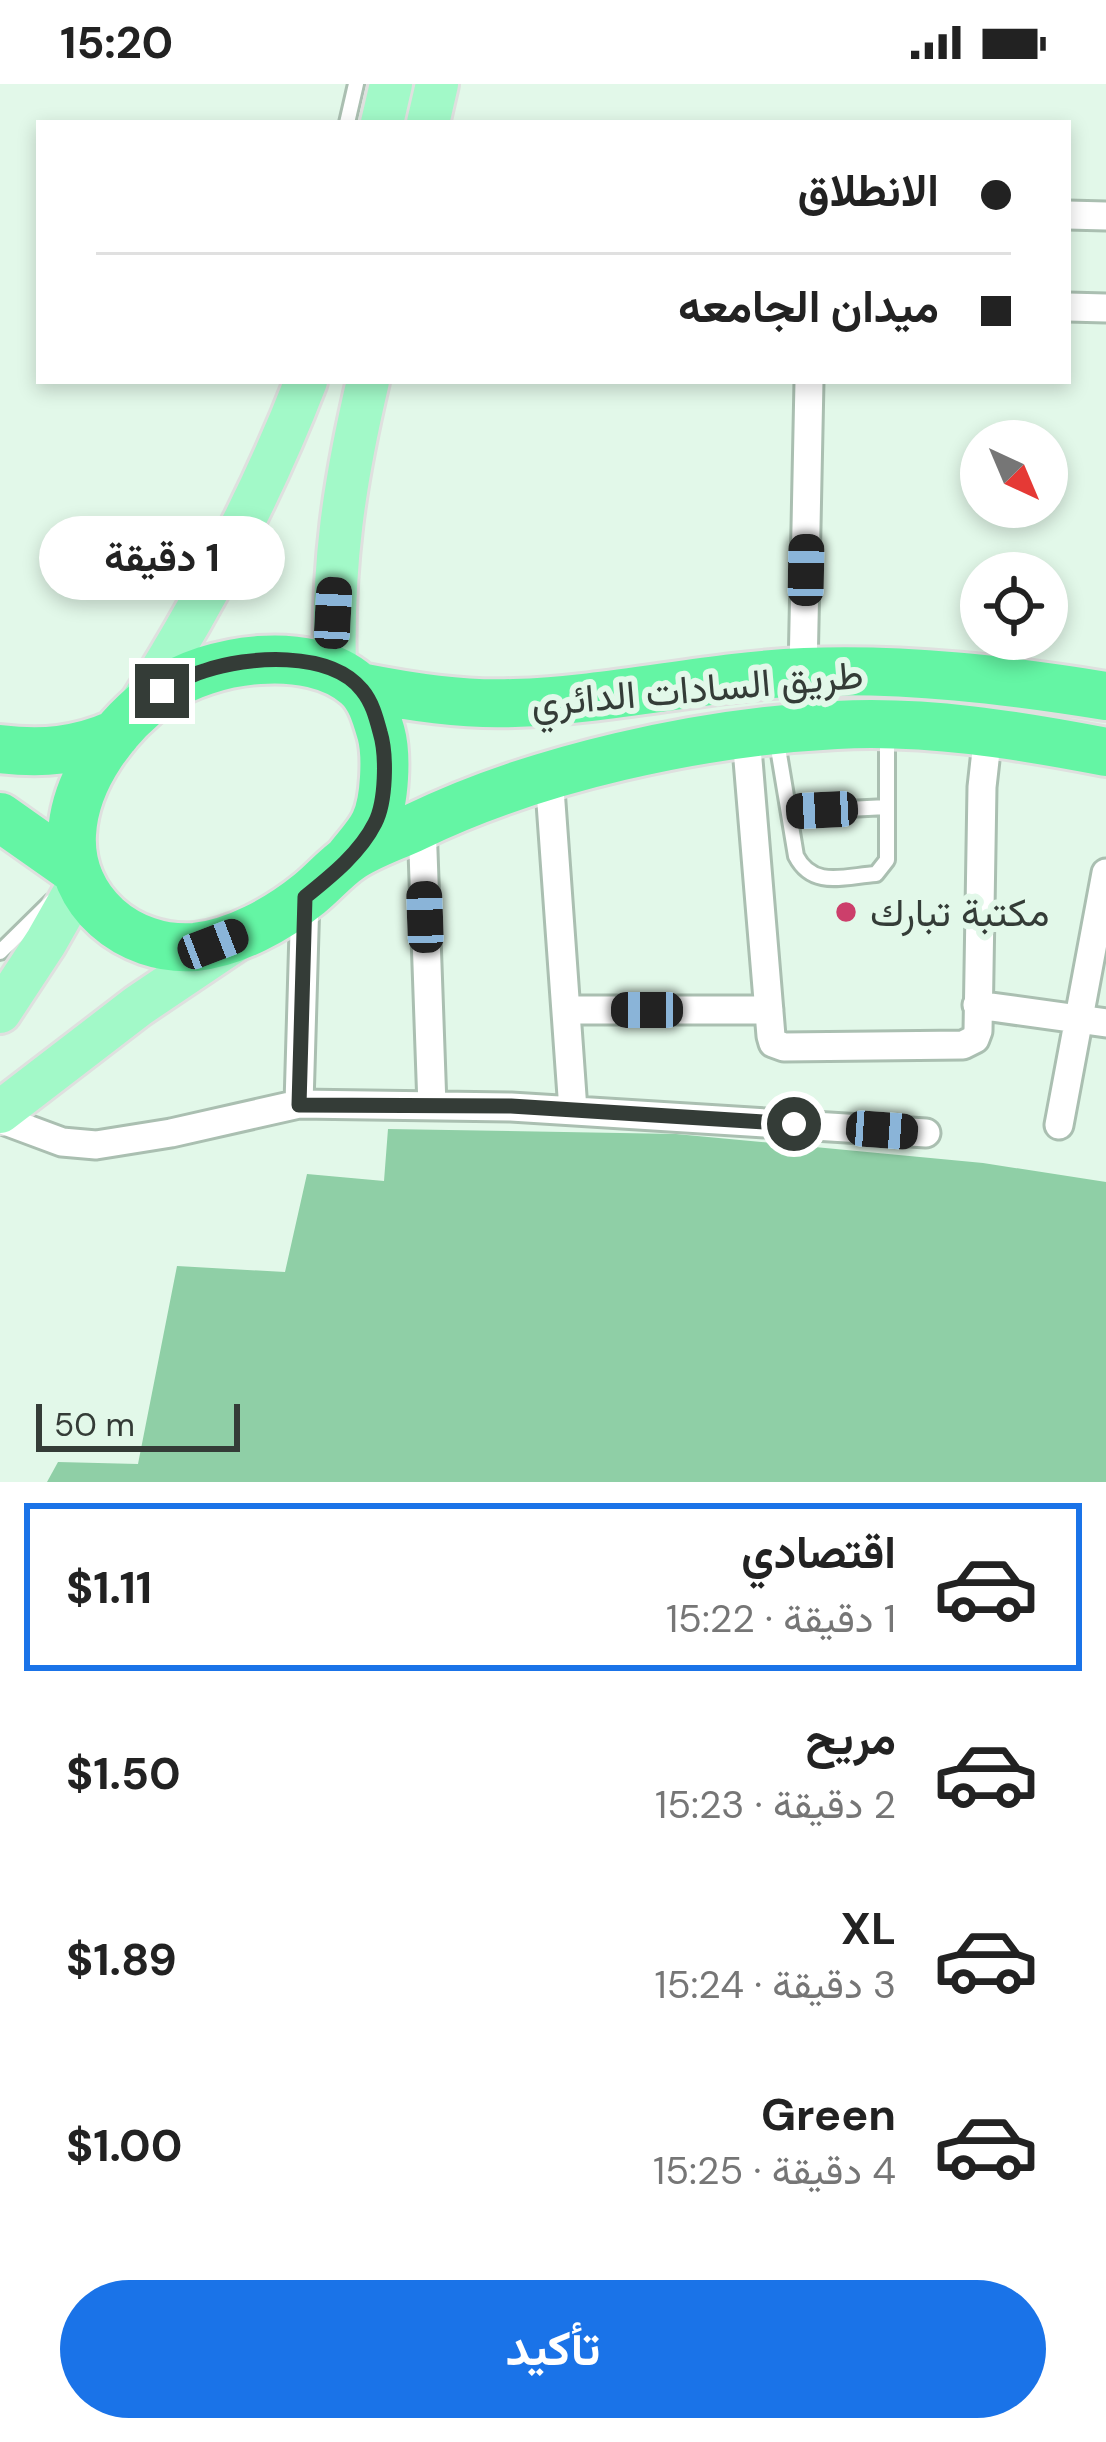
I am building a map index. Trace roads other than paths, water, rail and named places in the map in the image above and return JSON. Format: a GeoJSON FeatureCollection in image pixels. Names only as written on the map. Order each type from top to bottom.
{"type":"FeatureCollection","features":[{"type":"Feature","properties":{"kind":"highway"},"geometry":{"type":"LineString","coordinates":[[293,660],[347,679],[373,709],[384,745],[383,785],[376,821],[349,859],[305,897],[256,927],[194,947],[135,937],[88,899],[71,856],[76,804],[86,778],[124,726],[162,691],[202,671],[252,661],[293,660]]}},
{"type":"Feature","properties":{"kind":"highway","name":"طريق السادات الدائري"},"geometry":{"type":"LineString","coordinates":[[347,679],[410,697],[460,703],[600,697],[803,672],[910,672],[1016,681],[1106,696]]}},
{"type":"Feature","properties":{"kind":"highway"},"geometry":{"type":"LineString","coordinates":[[600,697],[585,716],[586,740],[604,757],[616,759]]}},
{"type":"Feature","properties":{"kind":"highway","name":"طريق السادات الدائري"},"geometry":{"type":"LineString","coordinates":[[349,859],[422,823],[549,775],[680,745],[761,733],[838,725],[886,726],[988,733],[1106,752]]}},
{"type":"Feature","properties":{"kind":"highway"},"geometry":{"type":"LineString","coordinates":[[0,749],[69,750],[94,744],[124,726]]}},
{"type":"Feature","properties":{"kind":"highway"},"geometry":{"type":"LineString","coordinates":[[0,818],[77,876]]}},
{"type":"Feature","properties":{"kind":"main road"},"geometry":{"type":"LineString","coordinates":[[383,120],[391,84]]}},
{"type":"Feature","properties":{"kind":"main road"},"geometry":{"type":"LineString","coordinates":[[429,120],[437,84]]}},
{"type":"Feature","properties":{"kind":"main road"},"geometry":{"type":"LineString","coordinates":[[124,726],[179,642],[233,545],[305,384]]}},
{"type":"Feature","properties":{"kind":"main road"},"geometry":{"type":"LineString","coordinates":[[347,679],[336,556],[367,384]]}},
{"type":"Feature","properties":{"kind":"main road"},"geometry":{"type":"LineString","coordinates":[[289,424],[354,442]]}},
{"type":"Feature","properties":{"kind":"main road"},"geometry":{"type":"LineString","coordinates":[[0,1012],[46,942],[77,876]]}},
{"type":"Feature","properties":{"kind":"main road"},"geometry":{"type":"LineString","coordinates":[[0,1116],[138,1006],[256,927]]}},
{"type":"Feature","properties":{"kind":"street"},"geometry":{"type":"LineString","coordinates":[[1071,215],[1106,216]]}},
{"type":"Feature","properties":{"kind":"street"},"geometry":{"type":"LineString","coordinates":[[1071,307],[1106,308]]}},
{"type":"Feature","properties":{"kind":"street"},"geometry":{"type":"LineString","coordinates":[[803,672],[809,384]]}},
{"type":"Feature","properties":{"kind":"street"},"geometry":{"type":"LineString","coordinates":[[761,733],[769,1010],[776,1046],[963,1045],[975,1039],[982,788],[988,733]]}},
{"type":"Feature","properties":{"kind":"street"},"geometry":{"type":"LineString","coordinates":[[549,775],[573,1110]]}},
{"type":"Feature","properties":{"kind":"street"},"geometry":{"type":"LineString","coordinates":[[422,823],[432,1106]]}},
{"type":"Feature","properties":{"kind":"street"},"geometry":{"type":"LineString","coordinates":[[1058,1125],[1092,1021],[1106,872]]}},
{"type":"Feature","properties":{"kind":"street"},"geometry":{"type":"LineString","coordinates":[[299,1105],[305,897]]}},
{"type":"Feature","properties":{"kind":"street"},"geometry":{"type":"LineString","coordinates":[[977,1005],[1092,1021]]}},
{"type":"Feature","properties":{"kind":"street"},"geometry":{"type":"LineString","coordinates":[[566,1010],[769,1010]]}},
{"type":"Feature","properties":{"kind":"street"},"geometry":{"type":"LineString","coordinates":[[0,1116],[62,1142],[96,1144],[299,1105],[573,1110],[926,1133]]}},
{"type":"Feature","properties":{"kind":"lane"},"geometry":{"type":"LineString","coordinates":[[348,120],[356,84]]}},
{"type":"Feature","properties":{"kind":"lane"},"geometry":{"type":"LineString","coordinates":[[761,733],[789,812],[796,856],[806,871],[820,879],[876,874],[888,854],[886,726]]}},
{"type":"Feature","properties":{"kind":"lane"},"geometry":{"type":"LineString","coordinates":[[789,812],[887,807]]}},
{"type":"Feature","properties":{"kind":"lane"},"geometry":{"type":"LineString","coordinates":[[0,952],[77,876]]}},
{"type":"Feature","properties":{"kind":"place","name":"مكتبة تبارك"},"geometry":{"type":"Point","coordinates":[846,912]}}]}
